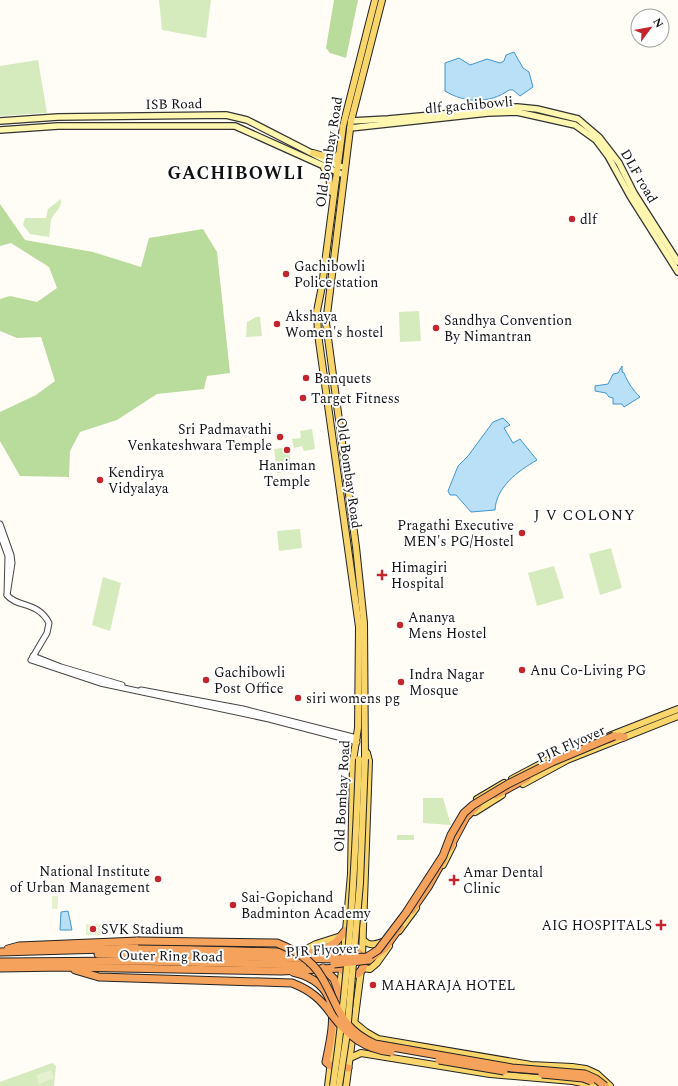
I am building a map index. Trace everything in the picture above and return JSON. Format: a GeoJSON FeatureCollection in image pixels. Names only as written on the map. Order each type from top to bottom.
{"type":"FeatureCollection","features":[{"type":"Feature","properties":{"kind":"highway","name":"PJR Flyover"},"geometry":{"type":"LineString","coordinates":[[0,956],[91,954],[293,959],[366,957],[378,950],[406,913],[443,856],[456,825],[464,813],[473,804],[508,784],[552,762],[619,736]]}},
{"type":"Feature","properties":{"kind":"highway","name":"PJR Flyover"},"geometry":{"type":"LineString","coordinates":[[0,962],[137,961],[276,965],[334,964],[369,960],[385,948],[428,887],[438,872],[456,832],[466,817],[476,806],[564,758],[619,736]]}},
{"type":"Feature","properties":{"kind":"highway"},"geometry":{"type":"LineString","coordinates":[[316,954],[329,947],[343,933]]}},
{"type":"Feature","properties":{"kind":"highway"},"geometry":{"type":"LineString","coordinates":[[0,951],[20,946],[138,941],[277,943],[293,949],[307,959],[321,975],[341,1017],[358,1036],[375,1044],[512,1068],[585,1074],[605,1083]]}},
{"type":"Feature","properties":{"kind":"highway","name":"Outer Ring Road"},"geometry":{"type":"LineString","coordinates":[[0,951],[140,948],[344,954]]}},
{"type":"Feature","properties":{"kind":"highway"},"geometry":{"type":"LineString","coordinates":[[353,951],[362,957],[364,963],[362,969],[351,975],[341,969],[340,961],[344,954],[353,951]]}},
{"type":"Feature","properties":{"kind":"highway"},"geometry":{"type":"LineString","coordinates":[[65,967],[99,977],[292,982],[306,988],[318,998],[349,1035],[370,1048],[498,1070],[584,1078],[598,1086]]}},
{"type":"Feature","properties":{"kind":"highway","name":"Outer Ring Road"},"geometry":{"type":"LineString","coordinates":[[0,968],[65,967],[281,971],[322,968],[341,969]]}},
{"type":"Feature","properties":{"kind":"highway"},"geometry":{"type":"LineString","coordinates":[[322,968],[334,979],[340,996]]}},
{"type":"Feature","properties":{"kind":"highway"},"geometry":{"type":"LineString","coordinates":[[281,971],[308,977],[317,981],[327,993],[331,1001],[334,1022],[326,1062],[331,1066],[348,1068]]}},
{"type":"Feature","properties":{"kind":"main road","name":"Old Bombay Road"},"geometry":{"type":"LineString","coordinates":[[344,954],[343,933],[349,899],[359,627],[318,334],[317,311],[336,173],[348,103],[374,0]]}},
{"type":"Feature","properties":{"kind":"main road","name":"Old Bombay Road"},"geometry":{"type":"LineString","coordinates":[[362,957],[369,761],[365,748],[365,627],[356,547],[326,337],[328,296],[351,124],[382,0]]}},
{"type":"Feature","properties":{"kind":"main road","name":"DLF road"},"geometry":{"type":"LineString","coordinates":[[351,124],[517,107],[577,122],[599,137],[619,163],[634,193],[678,262]]}},
{"type":"Feature","properties":{"kind":"main road"},"geometry":{"type":"LineString","coordinates":[[156,116],[156,125]]}},
{"type":"Feature","properties":{"kind":"main road","name":"ISB Road"},"geometry":{"type":"LineString","coordinates":[[0,121],[58,117],[236,116],[338,166],[345,168]]}},
{"type":"Feature","properties":{"kind":"main road"},"geometry":{"type":"LineString","coordinates":[[577,122],[596,140],[608,156],[630,196],[678,272]]}},
{"type":"Feature","properties":{"kind":"main road","name":"ISB Road"},"geometry":{"type":"LineString","coordinates":[[0,130],[58,126],[235,126],[324,168],[344,175]]}},
{"type":"Feature","properties":{"kind":"main road"},"geometry":{"type":"LineString","coordinates":[[313,153],[334,159],[340,153]]}},
{"type":"Feature","properties":{"kind":"main road"},"geometry":{"type":"LineString","coordinates":[[324,168],[330,180],[332,204]]}},
{"type":"Feature","properties":{"kind":"main road"},"geometry":{"type":"LineString","coordinates":[[320,295],[328,296]]}},
{"type":"Feature","properties":{"kind":"main road"},"geometry":{"type":"LineString","coordinates":[[346,1086],[362,969],[370,969],[384,953],[436,878],[460,830],[468,818],[479,808],[567,760],[678,709]]}},
{"type":"Feature","properties":{"kind":"main road"},"geometry":{"type":"LineString","coordinates":[[362,957],[382,942],[429,879],[438,864],[448,835],[461,812],[488,792],[526,770],[678,716]]}},
{"type":"Feature","properties":{"kind":"main road"},"geometry":{"type":"LineString","coordinates":[[339,1086],[347,1033],[360,883],[362,759],[355,740]]}},
{"type":"Feature","properties":{"kind":"main road"},"geometry":{"type":"LineString","coordinates":[[333,1086],[345,992],[353,901],[362,759],[365,748]]}},
{"type":"Feature","properties":{"kind":"main road"},"geometry":{"type":"LineString","coordinates":[[349,899],[364,899]]}},
{"type":"Feature","properties":{"kind":"main road"},"geometry":{"type":"LineString","coordinates":[[301,952],[343,933]]}},
{"type":"Feature","properties":{"kind":"main road"},"geometry":{"type":"LineString","coordinates":[[363,940],[371,945],[382,942]]}},
{"type":"Feature","properties":{"kind":"main road"},"geometry":{"type":"LineString","coordinates":[[328,1086],[340,996],[341,969]]}},
{"type":"Feature","properties":{"kind":"main road"},"geometry":{"type":"LineString","coordinates":[[355,1023],[378,1039],[531,1065],[586,1069],[610,1086]]}},
{"type":"Feature","properties":{"kind":"main road"},"geometry":{"type":"LineString","coordinates":[[350,1058],[361,1053],[505,1076],[572,1081],[598,1086]]}},
{"type":"Feature","properties":{"kind":"street"},"geometry":{"type":"LineString","coordinates":[[0,524],[11,555],[12,563],[7,594]]}},
{"type":"Feature","properties":{"kind":"street"},"geometry":{"type":"LineString","coordinates":[[0,534],[8,556],[7,594],[11,599],[43,612],[49,623],[47,632],[33,656],[61,667],[137,689],[243,709],[355,740]]}},
{"type":"Feature","properties":{"kind":"green space"},"geometry":{"type":"Polygon","coordinates":[[[159,0],[211,0],[206,38],[162,30],[159,0]]]}},
{"type":"Feature","properties":{"kind":"green space"},"geometry":{"type":"Polygon","coordinates":[[[334,0],[358,0],[346,58],[330,53],[326,48],[334,0]]]}},
{"type":"Feature","properties":{"kind":"green space"},"geometry":{"type":"Polygon","coordinates":[[[38,60],[47,113],[0,116],[0,66],[38,60]]]}},
{"type":"Feature","properties":{"kind":"green space"},"geometry":{"type":"Polygon","coordinates":[[[61,199],[59,208],[51,220],[49,237],[30,234],[23,225],[25,218],[46,218],[48,209],[61,199]]]}},
{"type":"Feature","properties":{"kind":"green space"},"geometry":{"type":"Polygon","coordinates":[[[0,204],[25,240],[93,252],[141,267],[149,238],[203,229],[217,252],[230,373],[207,376],[204,389],[157,394],[117,420],[80,432],[70,451],[69,477],[20,476],[0,441],[0,412],[36,395],[55,381],[41,337],[17,338],[0,331],[0,299],[10,296],[37,302],[57,288],[49,267],[11,243],[0,246],[0,204]]]}},
{"type":"Feature","properties":{"kind":"green space"},"geometry":{"type":"Polygon","coordinates":[[[419,311],[421,341],[400,342],[399,312],[419,311]]]}},
{"type":"Feature","properties":{"kind":"green space"},"geometry":{"type":"Polygon","coordinates":[[[256,317],[260,317],[262,336],[246,337],[247,322],[256,317]]]}},
{"type":"Feature","properties":{"kind":"green space"},"geometry":{"type":"Polygon","coordinates":[[[312,429],[315,449],[304,451],[302,446],[294,448],[292,439],[301,438],[300,431],[312,429]]]}},
{"type":"Feature","properties":{"kind":"green space"},"geometry":{"type":"Polygon","coordinates":[[[289,447],[291,471],[277,473],[274,449],[289,447]]]}},
{"type":"Feature","properties":{"kind":"green space"},"geometry":{"type":"Polygon","coordinates":[[[300,529],[302,548],[279,551],[277,531],[300,529]]]}},
{"type":"Feature","properties":{"kind":"green space"},"geometry":{"type":"Polygon","coordinates":[[[611,548],[622,588],[600,595],[589,554],[611,548]]]}},
{"type":"Feature","properties":{"kind":"green space"},"geometry":{"type":"Polygon","coordinates":[[[554,566],[564,598],[537,606],[528,573],[554,566]]]}},
{"type":"Feature","properties":{"kind":"green space"},"geometry":{"type":"Polygon","coordinates":[[[103,577],[121,583],[110,631],[92,625],[103,577]]]}},
{"type":"Feature","properties":{"kind":"green space"},"geometry":{"type":"Polygon","coordinates":[[[423,798],[443,798],[451,825],[423,823],[423,798]]]}},
{"type":"Feature","properties":{"kind":"green space"},"geometry":{"type":"Polygon","coordinates":[[[397,835],[414,835],[414,840],[397,840],[397,835]]]}},
{"type":"Feature","properties":{"kind":"green space"},"geometry":{"type":"Polygon","coordinates":[[[52,896],[58,896],[58,909],[52,909],[52,896]]]}},
{"type":"Feature","properties":{"kind":"green space","name":"SVK Stadium"},"geometry":{"type":"Polygon","coordinates":[[[86,924],[101,924],[101,935],[86,935],[86,924]]]}},
{"type":"Feature","properties":{"kind":"green space"},"geometry":{"type":"Polygon","coordinates":[[[52,1063],[56,1066],[54,1086],[0,1086],[0,1082],[52,1063]]]}},
{"type":"Feature","properties":{"kind":"green space"},"geometry":{"type":"Polygon","coordinates":[[[51,1070],[54,1078],[39,1084],[36,1075],[51,1070]]]}},
{"type":"Feature","properties":{"kind":"water"},"geometry":{"type":"Polygon","coordinates":[[[514,52],[523,68],[529,72],[533,87],[520,96],[513,90],[509,90],[494,98],[485,100],[469,100],[452,95],[445,91],[445,63],[459,58],[470,65],[487,59],[500,63],[504,61],[506,55],[514,52]]]}},
{"type":"Feature","properties":{"kind":"water"},"geometry":{"type":"Polygon","coordinates":[[[622,366],[622,372],[640,397],[624,407],[622,404],[613,404],[613,398],[609,397],[606,393],[595,391],[595,386],[608,384],[613,374],[618,373],[622,366]]]}},
{"type":"Feature","properties":{"kind":"water"},"geometry":{"type":"Polygon","coordinates":[[[503,418],[510,425],[504,428],[513,443],[520,439],[537,460],[509,480],[499,494],[495,510],[471,512],[456,495],[450,495],[448,491],[458,466],[468,456],[493,422],[503,418]]]}},
{"type":"Feature","properties":{"kind":"water"},"geometry":{"type":"Polygon","coordinates":[[[68,911],[72,930],[60,930],[61,912],[68,911]]]}},
{"type":"Feature","properties":{"kind":"place","name":"dlf"},"geometry":{"type":"Point","coordinates":[572,219]}},
{"type":"Feature","properties":{"kind":"place","name":"Gachibowli Police station"},"geometry":{"type":"Point","coordinates":[286,274]}},
{"type":"Feature","properties":{"kind":"place","name":"Akshaya Women's hostel"},"geometry":{"type":"Point","coordinates":[277,324]}},
{"type":"Feature","properties":{"kind":"place","name":"Sandhya Convention By Nimantran"},"geometry":{"type":"Point","coordinates":[436,328]}},
{"type":"Feature","properties":{"kind":"place","name":"Banquets"},"geometry":{"type":"Point","coordinates":[306,378]}},
{"type":"Feature","properties":{"kind":"place","name":"Target Fitness"},"geometry":{"type":"Point","coordinates":[303,398]}},
{"type":"Feature","properties":{"kind":"place","name":"Sri Padmavathi Venkateshwara Temple"},"geometry":{"type":"Point","coordinates":[280,437]}},
{"type":"Feature","properties":{"kind":"place","name":"Haniman Temple"},"geometry":{"type":"Point","coordinates":[287,450]}},
{"type":"Feature","properties":{"kind":"place","name":"Kendirya Vidyalaya"},"geometry":{"type":"Point","coordinates":[100,480]}},
{"type":"Feature","properties":{"kind":"place","name":"Pragathi Executive MEN's PG/Hostel"},"geometry":{"type":"Point","coordinates":[522,533]}},
{"type":"Feature","properties":{"kind":"place","name":"Himagiri Hospital"},"geometry":{"type":"Point","coordinates":[382,575]}},
{"type":"Feature","properties":{"kind":"place","name":"Ananya Mens Hostel"},"geometry":{"type":"Point","coordinates":[400,625]}},
{"type":"Feature","properties":{"kind":"place","name":"Anu Co-Living PG"},"geometry":{"type":"Point","coordinates":[522,670]}},
{"type":"Feature","properties":{"kind":"place","name":"Gachibowli Post Office"},"geometry":{"type":"Point","coordinates":[206,680]}},
{"type":"Feature","properties":{"kind":"place","name":"Indra Nagar Mosque"},"geometry":{"type":"Point","coordinates":[401,682]}},
{"type":"Feature","properties":{"kind":"place","name":"siri womens pg"},"geometry":{"type":"Point","coordinates":[298,698]}},
{"type":"Feature","properties":{"kind":"place","name":"National Institute of Urban Management"},"geometry":{"type":"Point","coordinates":[158,879]}},
{"type":"Feature","properties":{"kind":"place","name":"Amar Dental Clinic"},"geometry":{"type":"Point","coordinates":[454,880]}},
{"type":"Feature","properties":{"kind":"place","name":"Sai-Gopichand Badminton Academy"},"geometry":{"type":"Point","coordinates":[233,905]}},
{"type":"Feature","properties":{"kind":"place","name":"AIG HOSPITALS"},"geometry":{"type":"Point","coordinates":[661,925]}},
{"type":"Feature","properties":{"kind":"place","name":"SVK Stadium"},"geometry":{"type":"Point","coordinates":[93,929]}},
{"type":"Feature","properties":{"kind":"place","name":"MAHARAJA HOTEL"},"geometry":{"type":"Point","coordinates":[373,985]}},
{"type":"Feature","properties":{"kind":"district","name":"GACHIBOWLI"},"geometry":{"type":"Point","coordinates":[236,173]}},
{"type":"Feature","properties":{"kind":"district","name":"J V COLONY"},"geometry":{"type":"Point","coordinates":[585,515]}}]}
